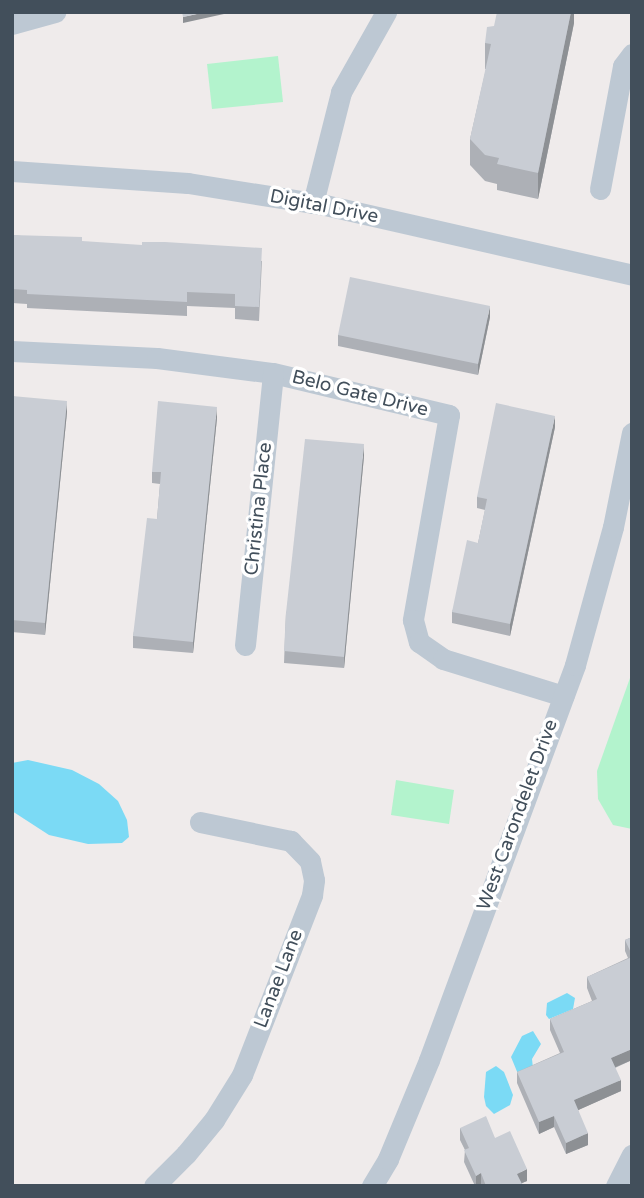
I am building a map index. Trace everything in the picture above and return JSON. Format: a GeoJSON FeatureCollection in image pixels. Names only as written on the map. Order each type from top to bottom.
{"type":"FeatureCollection","features":[{"type":"Feature","properties":{"kind":"street"},"geometry":{"type":"LineString","coordinates":[[12,24],[55,12]]}},
{"type":"Feature","properties":{"kind":"street"},"geometry":{"type":"LineString","coordinates":[[313,203],[341,92],[386,12]]}},
{"type":"Feature","properties":{"kind":"street"},"geometry":{"type":"LineString","coordinates":[[600,189],[623,66],[632,54]]}},
{"type":"Feature","properties":{"kind":"street","name":"Digital Drive"},"geometry":{"type":"LineString","coordinates":[[12,171],[188,183],[313,203],[632,275]]}},
{"type":"Feature","properties":{"kind":"street","name":"Belo Gate Drive"},"geometry":{"type":"LineString","coordinates":[[12,351],[157,358],[272,373],[449,415],[413,620],[419,642],[443,659],[563,696]]}},
{"type":"Feature","properties":{"kind":"street","name":"Christina Place"},"geometry":{"type":"LineString","coordinates":[[245,645],[272,373]]}},
{"type":"Feature","properties":{"kind":"street","name":"West Carondelet Drive"},"geometry":{"type":"LineString","coordinates":[[378,1183],[429,1060],[563,696],[613,527],[632,433]]}},
{"type":"Feature","properties":{"kind":"street","name":"Lanae Lane"},"geometry":{"type":"LineString","coordinates":[[154,1186],[207,1128],[242,1075],[312,895],[314,880],[310,861],[291,841],[200,822]]}},
{"type":"Feature","properties":{"kind":"street"},"geometry":{"type":"LineString","coordinates":[[616,1186],[632,1155]]}},
{"type":"Feature","properties":{"kind":"green space"},"geometry":{"type":"Polygon","coordinates":[[[278,56],[283,102],[212,109],[207,64],[278,56]]]}},
{"type":"Feature","properties":{"kind":"green space"},"geometry":{"type":"Polygon","coordinates":[[[630,678],[632,829],[613,825],[598,799],[597,771],[630,678]]]}},
{"type":"Feature","properties":{"kind":"green space"},"geometry":{"type":"Polygon","coordinates":[[[396,780],[454,790],[449,824],[391,815],[396,780]]]}},
{"type":"Feature","properties":{"kind":"water"},"geometry":{"type":"Polygon","coordinates":[[[28,760],[72,770],[99,784],[118,801],[127,820],[129,837],[122,843],[88,844],[49,835],[12,811],[12,763],[28,760]]]}},
{"type":"Feature","properties":{"kind":"water"},"geometry":{"type":"Polygon","coordinates":[[[567,993],[575,998],[573,1009],[549,1019],[546,1015],[547,1003],[567,993]]]}},
{"type":"Feature","properties":{"kind":"water"},"geometry":{"type":"Polygon","coordinates":[[[533,1031],[541,1044],[532,1059],[533,1068],[518,1074],[511,1057],[522,1036],[533,1031]]]}},
{"type":"Feature","properties":{"kind":"water"},"geometry":{"type":"Polygon","coordinates":[[[496,1066],[504,1072],[513,1095],[510,1105],[494,1114],[486,1106],[484,1097],[486,1072],[496,1066]]]}},
{"type":"Feature","properties":{"kind":"building"},"geometry":{"type":"Polygon","coordinates":[[[182,12],[206,12],[183,17],[182,12]]]}},
{"type":"Feature","properties":{"kind":"building"},"geometry":{"type":"Polygon","coordinates":[[[497,12],[571,12],[538,173],[497,164],[499,158],[485,155],[470,139],[491,44],[485,43],[487,27],[494,26],[497,12]]]}},
{"type":"Feature","properties":{"kind":"building"},"geometry":{"type":"Polygon","coordinates":[[[12,235],[82,237],[82,241],[142,245],[142,242],[165,242],[262,248],[259,307],[235,306],[235,294],[187,292],[187,302],[27,294],[27,290],[12,289],[12,235]]]}},
{"type":"Feature","properties":{"kind":"building"},"geometry":{"type":"Polygon","coordinates":[[[350,277],[490,306],[478,364],[338,335],[350,277]]]}},
{"type":"Feature","properties":{"kind":"building"},"geometry":{"type":"Polygon","coordinates":[[[12,396],[67,401],[45,623],[12,620],[12,396]]]}},
{"type":"Feature","properties":{"kind":"building"},"geometry":{"type":"Polygon","coordinates":[[[158,401],[217,407],[193,642],[133,636],[147,518],[157,519],[161,472],[152,472],[158,401]]]}},
{"type":"Feature","properties":{"kind":"building"},"geometry":{"type":"Polygon","coordinates":[[[496,403],[555,416],[510,624],[452,612],[467,540],[478,543],[487,499],[477,497],[496,403]]]}},
{"type":"Feature","properties":{"kind":"building"},"geometry":{"type":"Polygon","coordinates":[[[305,439],[364,444],[344,657],[284,651],[305,439]]]}},
{"type":"Feature","properties":{"kind":"building"},"geometry":{"type":"Polygon","coordinates":[[[632,937],[632,955],[625,940],[632,937]]]}},
{"type":"Feature","properties":{"kind":"building"},"geometry":{"type":"Polygon","coordinates":[[[632,957],[632,1049],[611,1058],[621,1080],[574,1100],[588,1133],[566,1143],[554,1116],[539,1122],[517,1072],[564,1052],[550,1019],[597,999],[587,977],[632,957]]]}},
{"type":"Feature","properties":{"kind":"building"},"geometry":{"type":"Polygon","coordinates":[[[486,1116],[495,1138],[510,1131],[527,1169],[517,1174],[523,1186],[486,1186],[481,1173],[476,1176],[464,1150],[469,1148],[460,1128],[486,1116]]]}}]}
